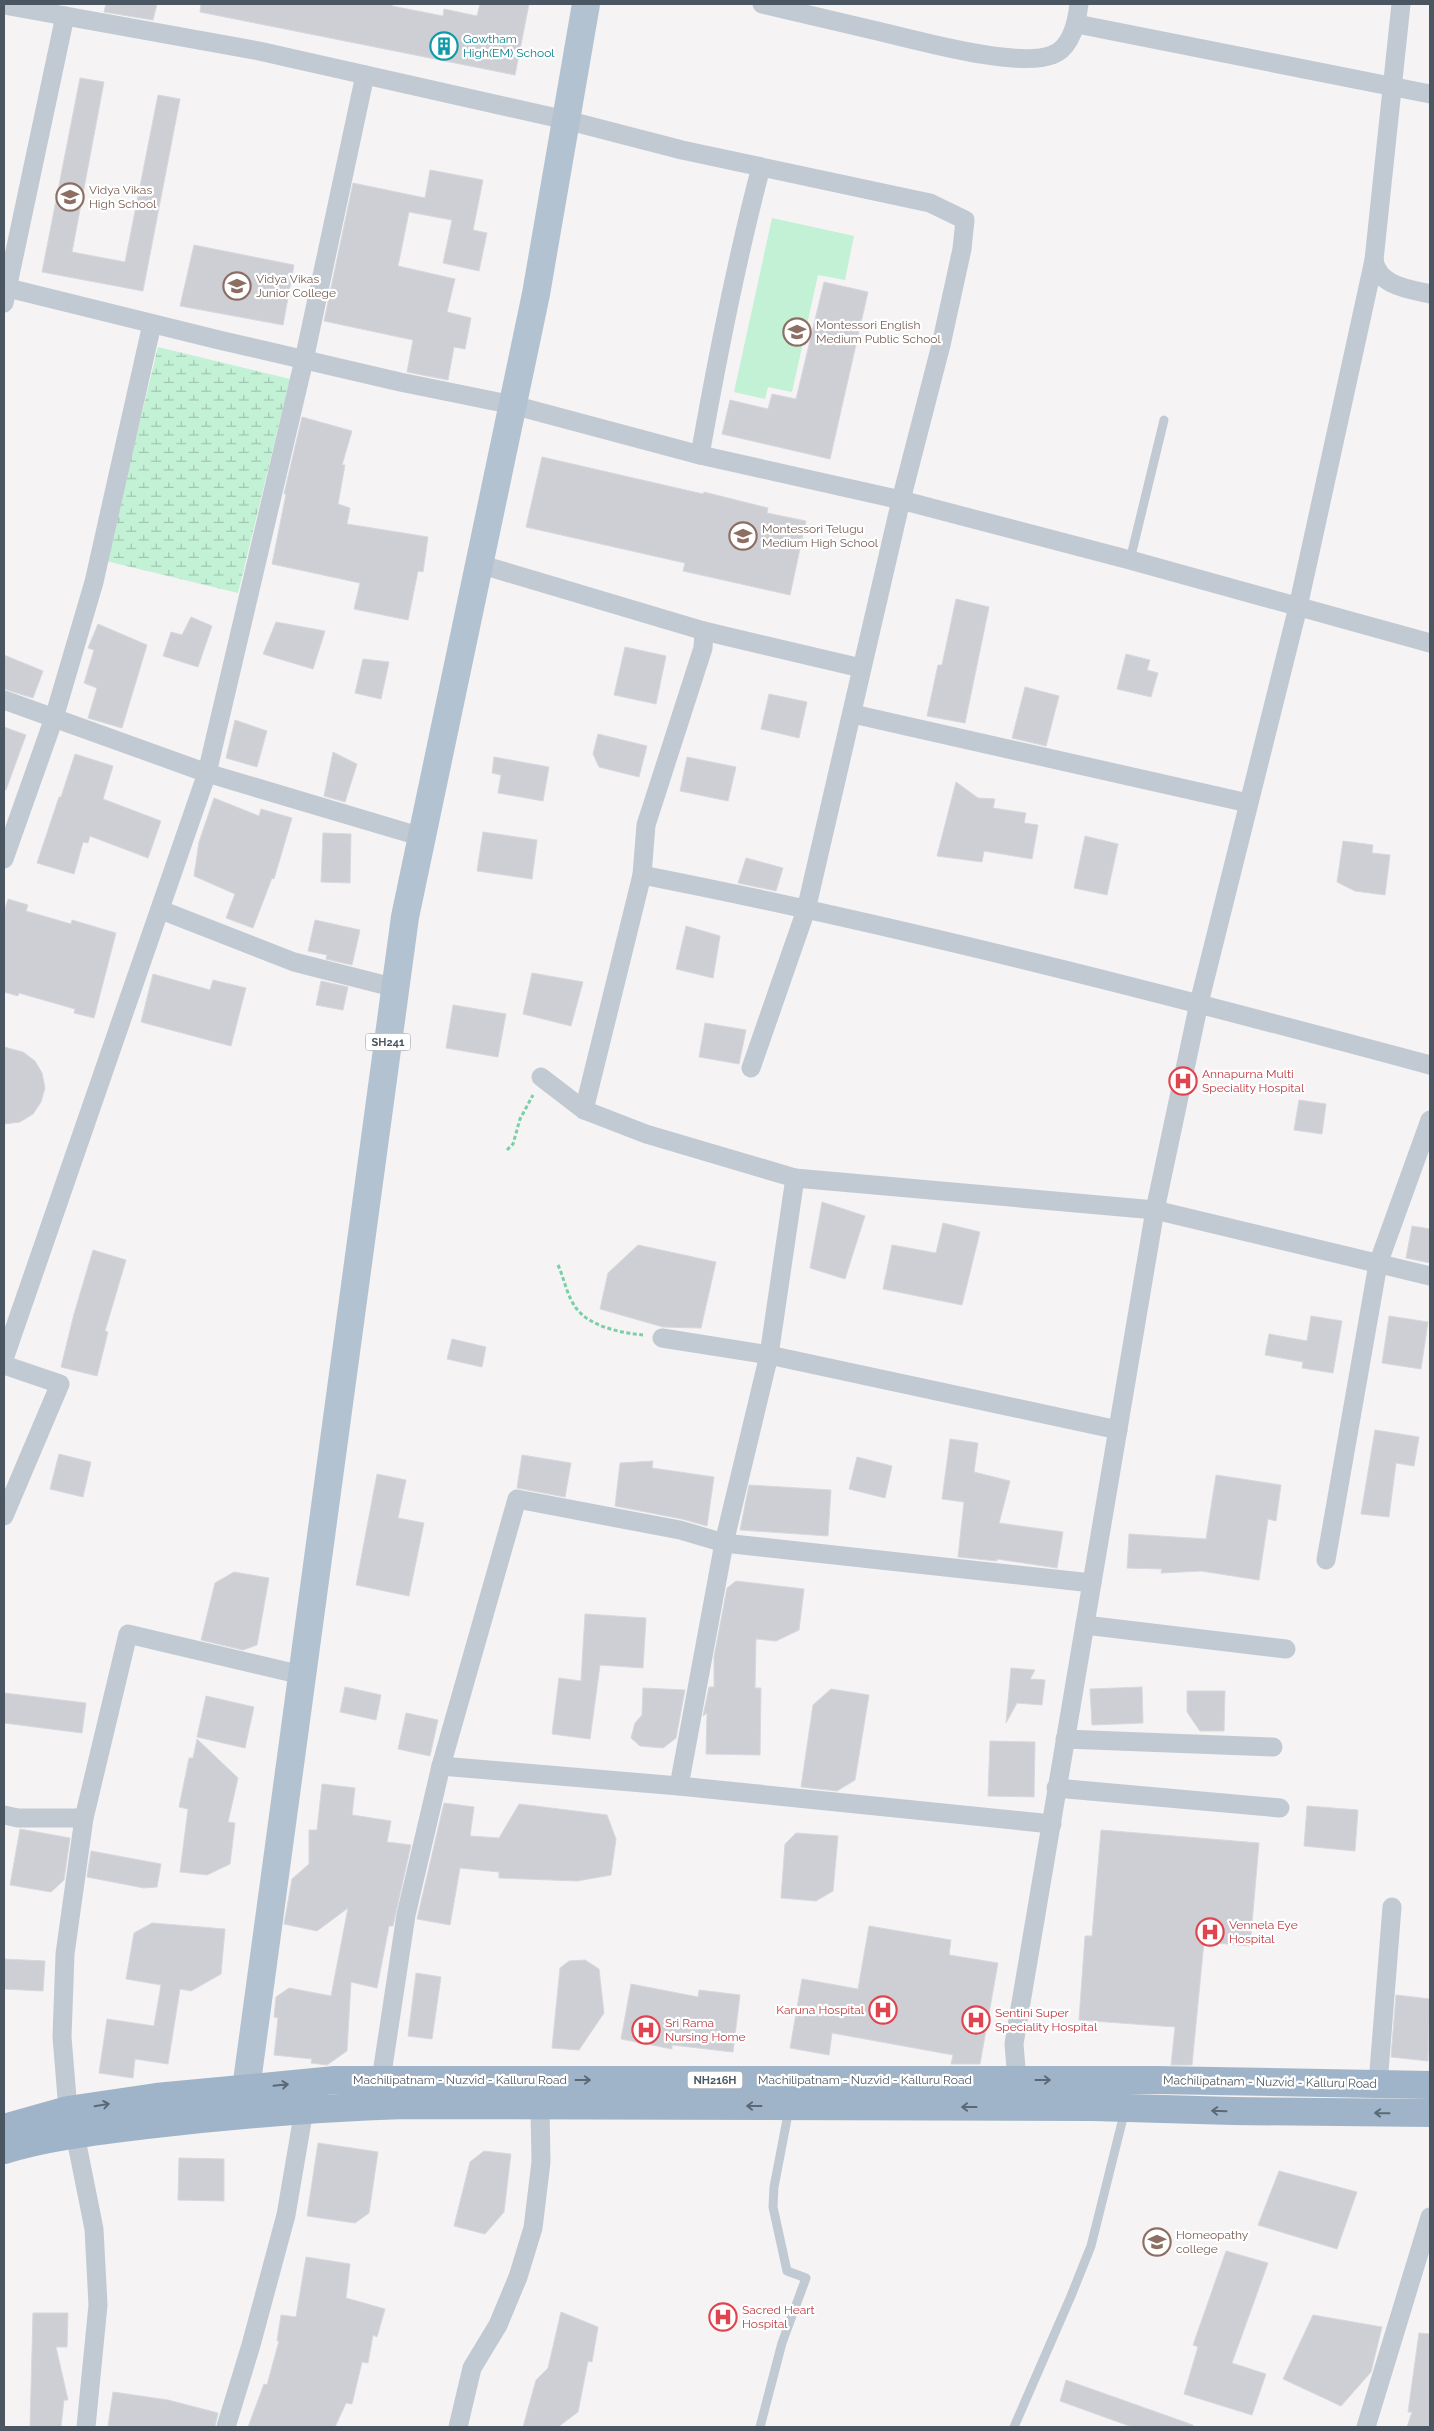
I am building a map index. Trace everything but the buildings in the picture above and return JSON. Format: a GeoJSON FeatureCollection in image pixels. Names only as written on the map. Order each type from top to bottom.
{"type":"FeatureCollection","features":[{"type":"Feature","properties":{"kind":"highway","name":"Machilipatnam - Nuzvid - Kalluru Road"},"geometry":{"type":"LineString","coordinates":[[4,2150],[72,2122],[156,2097],[335,2080],[795,2092],[1011,2107],[1126,2107],[1233,2111],[1430,2113]]}},
{"type":"Feature","properties":{"kind":"highway","name":"Machilipatnam - Nuzvid - Kalluru Road"},"geometry":{"type":"LineString","coordinates":[[4,2128],[72,2122],[210,2117],[404,2104],[540,2106],[1017,2080],[1157,2080],[1430,2085]]}},
{"type":"Feature","properties":{"kind":"main road","name":"SH241"},"geometry":{"type":"LineString","coordinates":[[246,2089],[405,917],[536,294],[586,4]]}},
{"type":"Feature","properties":{"kind":"street"},"geometry":{"type":"LineString","coordinates":[[762,4],[930,43],[1020,59],[1054,55],[1065,44],[1077,24],[1079,4]]}},
{"type":"Feature","properties":{"kind":"street"},"geometry":{"type":"LineString","coordinates":[[1011,2107],[1017,2080],[1014,2044],[1052,1824],[1064,1739],[1155,1210],[1199,1003],[1298,607],[1374,260],[1401,4]]}},
{"type":"Feature","properties":{"kind":"street"},"geometry":{"type":"LineString","coordinates":[[4,5],[259,51],[566,120],[682,150],[930,203],[965,220],[962,249],[941,345],[901,500],[861,668],[853,714],[806,910],[751,1068]]}},
{"type":"Feature","properties":{"kind":"street"},"geometry":{"type":"LineString","coordinates":[[65,16],[5,293],[513,405],[700,455],[901,500],[1130,560],[1430,643]]}},
{"type":"Feature","properties":{"kind":"street"},"geometry":{"type":"LineString","coordinates":[[1077,24],[1391,88],[1430,94]]}},
{"type":"Feature","properties":{"kind":"street"},"geometry":{"type":"LineString","coordinates":[[4,1359],[207,773],[304,360],[365,75]]}},
{"type":"Feature","properties":{"kind":"street"},"geometry":{"type":"LineString","coordinates":[[700,455],[721,344],[748,217],[761,167]]}},
{"type":"Feature","properties":{"kind":"street"},"geometry":{"type":"LineString","coordinates":[[1374,260],[1375,269],[1386,280],[1396,286],[1430,294]]}},
{"type":"Feature","properties":{"kind":"street"},"geometry":{"type":"LineString","coordinates":[[4,859],[54,718],[94,582],[152,324]]}},
{"type":"Feature","properties":{"kind":"street"},"geometry":{"type":"LineString","coordinates":[[479,564],[704,631],[861,668]]}},
{"type":"Feature","properties":{"kind":"street"},"geometry":{"type":"LineString","coordinates":[[584,1110],[642,875],[646,825],[703,648],[704,631]]}},
{"type":"Feature","properties":{"kind":"street"},"geometry":{"type":"LineString","coordinates":[[4,700],[207,773],[422,837]]}},
{"type":"Feature","properties":{"kind":"street"},"geometry":{"type":"LineString","coordinates":[[853,714],[1248,803]]}},
{"type":"Feature","properties":{"kind":"street"},"geometry":{"type":"LineString","coordinates":[[642,875],[773,901],[911,933],[1199,1003],[1430,1065]]}},
{"type":"Feature","properties":{"kind":"street"},"geometry":{"type":"LineString","coordinates":[[161,910],[294,962],[396,988]]}},
{"type":"Feature","properties":{"kind":"street"},"geometry":{"type":"LineString","coordinates":[[540,1077],[584,1110],[646,1134],[795,1178],[1155,1210],[1430,1276]]}},
{"type":"Feature","properties":{"kind":"street"},"geometry":{"type":"LineString","coordinates":[[1326,1560],[1378,1264],[1430,1120]]}},
{"type":"Feature","properties":{"kind":"street"},"geometry":{"type":"LineString","coordinates":[[679,1786],[724,1543],[769,1355],[795,1178]]}},
{"type":"Feature","properties":{"kind":"street"},"geometry":{"type":"LineString","coordinates":[[662,1338],[769,1355],[1118,1430]]}},
{"type":"Feature","properties":{"kind":"street"},"geometry":{"type":"LineString","coordinates":[[4,1365],[60,1384],[4,1516]]}},
{"type":"Feature","properties":{"kind":"street"},"geometry":{"type":"LineString","coordinates":[[381,2080],[406,1915],[441,1766],[517,1499],[680,1530],[724,1543],[1092,1583]]}},
{"type":"Feature","properties":{"kind":"street"},"geometry":{"type":"LineString","coordinates":[[1085,1625],[1286,1648]]}},
{"type":"Feature","properties":{"kind":"street"},"geometry":{"type":"LineString","coordinates":[[86,2427],[98,2305],[94,2229],[72,2122],[62,2037],[65,1954],[84,1818],[128,1634],[302,1675]]}},
{"type":"Feature","properties":{"kind":"street"},"geometry":{"type":"LineString","coordinates":[[1064,1739],[1273,1747]]}},
{"type":"Feature","properties":{"kind":"street"},"geometry":{"type":"LineString","coordinates":[[441,1766],[679,1786],[1052,1824]]}},
{"type":"Feature","properties":{"kind":"street"},"geometry":{"type":"LineString","coordinates":[[1056,1788],[1280,1808]]}},
{"type":"Feature","properties":{"kind":"street"},"geometry":{"type":"LineString","coordinates":[[4,1815],[18,1818],[84,1818]]}},
{"type":"Feature","properties":{"kind":"street"},"geometry":{"type":"LineString","coordinates":[[1378,2084],[1392,1908]]}},
{"type":"Feature","properties":{"kind":"street"},"geometry":{"type":"LineString","coordinates":[[458,2427],[472,2368],[498,2325],[518,2277],[533,2228],[541,2162],[540,2106]]}},
{"type":"Feature","properties":{"kind":"street"},"geometry":{"type":"LineString","coordinates":[[226,2427],[251,2345],[286,2215],[304,2110]]}},
{"type":"Feature","properties":{"kind":"street"},"geometry":{"type":"LineString","coordinates":[[1366,2427],[1430,2217]]}},
{"type":"Feature","properties":{"kind":"lane"},"geometry":{"type":"LineString","coordinates":[[1130,560],[1164,420]]}},
{"type":"Feature","properties":{"kind":"lane"},"geometry":{"type":"LineString","coordinates":[[760,2427],[782,2343],[806,2278],[787,2270],[773,2207],[774,2187],[795,2092]]}},
{"type":"Feature","properties":{"kind":"lane"},"geometry":{"type":"LineString","coordinates":[[1014,2427],[1072,2296],[1090,2246],[1126,2107]]}},
{"type":"Feature","properties":{"kind":"path"},"geometry":{"type":"LineString","coordinates":[[507,1150],[513,1144],[520,1119],[528,1106],[540,1077]]}},
{"type":"Feature","properties":{"kind":"path"},"geometry":{"type":"LineString","coordinates":[[558,1265],[570,1298],[582,1314],[614,1330],[662,1338]]}},
{"type":"Feature","properties":{"kind":"green space"},"geometry":{"type":"Polygon","coordinates":[[[772,218],[854,236],[845,280],[818,275],[792,392],[768,387],[765,399],[734,392],[772,218]]]}},
{"type":"Feature","properties":{"kind":"green space"},"geometry":{"type":"Polygon","coordinates":[[[158,347],[290,379],[238,593],[106,561],[158,347]]]}},
{"type":"Feature","properties":{"kind":"place","name":"Gowtham High(EM) School"},"geometry":{"type":"Point","coordinates":[444,46]}},
{"type":"Feature","properties":{"kind":"place","name":"Vidya Vikas High School"},"geometry":{"type":"Point","coordinates":[70,197]}},
{"type":"Feature","properties":{"kind":"place","name":"Vidya Vikas Junior College"},"geometry":{"type":"Point","coordinates":[237,286]}},
{"type":"Feature","properties":{"kind":"place","name":"Montessori English Medium Public School"},"geometry":{"type":"Point","coordinates":[797,332]}},
{"type":"Feature","properties":{"kind":"place","name":"Montessori Telugu Medium High School"},"geometry":{"type":"Point","coordinates":[743,536]}},
{"type":"Feature","properties":{"kind":"place","name":"Annapurna Multi Speciality Hospital"},"geometry":{"type":"Point","coordinates":[1183,1081]}},
{"type":"Feature","properties":{"kind":"place","name":"Vennela Eye Hospital"},"geometry":{"type":"Point","coordinates":[1210,1932]}},
{"type":"Feature","properties":{"kind":"place","name":"Karuna Hospital"},"geometry":{"type":"Point","coordinates":[883,2010]}},
{"type":"Feature","properties":{"kind":"place","name":"Sentini Super Speciality Hospital"},"geometry":{"type":"Point","coordinates":[976,2020]}},
{"type":"Feature","properties":{"kind":"place","name":"Sri Rama Nursing Home"},"geometry":{"type":"Point","coordinates":[646,2030]}},
{"type":"Feature","properties":{"kind":"place","name":"Homeopathy college"},"geometry":{"type":"Point","coordinates":[1157,2242]}},
{"type":"Feature","properties":{"kind":"place","name":"Sacred Heart Hospital"},"geometry":{"type":"Point","coordinates":[723,2317]}}]}
